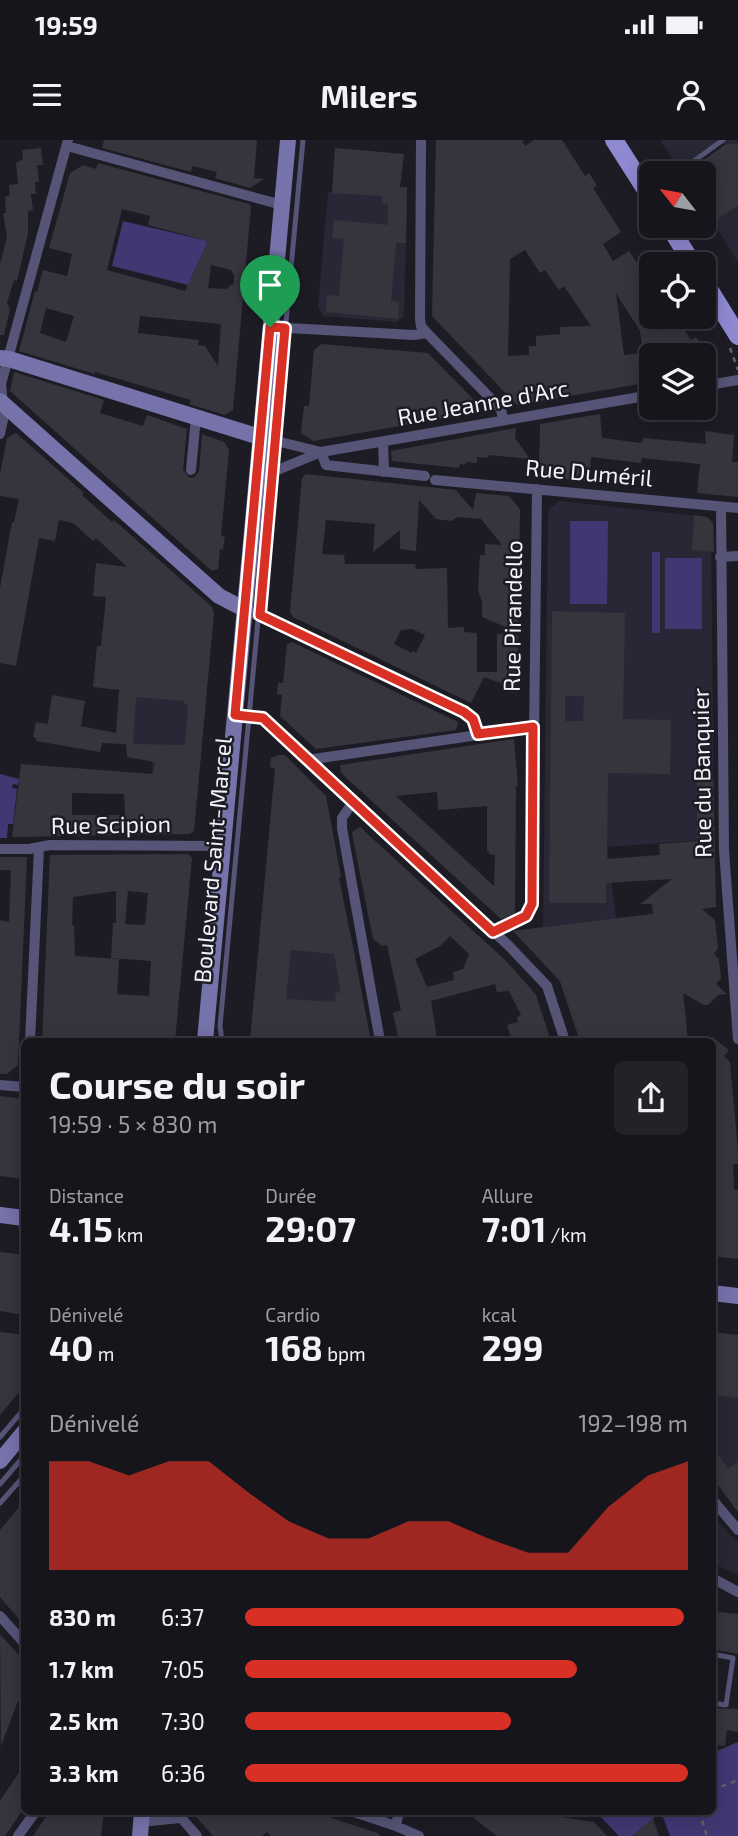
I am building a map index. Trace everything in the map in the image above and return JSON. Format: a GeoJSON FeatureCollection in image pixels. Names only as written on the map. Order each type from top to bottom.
{"type":"FeatureCollection","features":[{"type":"Feature","properties":{"kind":"main road","name":"Boulevard Saint-Marcel"},"geometry":{"type":"LineString","coordinates":[[205,1038],[223,846],[242,716],[252,612],[256,479],[268,439],[278,328],[282,205],[288,140]]}},
{"type":"Feature","properties":{"kind":"main road"},"geometry":{"type":"LineString","coordinates":[[614,140],[639,179]]}},
{"type":"Feature","properties":{"kind":"main road"},"geometry":{"type":"LineString","coordinates":[[716,300],[738,336]]}},
{"type":"Feature","properties":{"kind":"main road"},"geometry":{"type":"LineString","coordinates":[[4,358],[268,439]]}},
{"type":"Feature","properties":{"kind":"main road"},"geometry":{"type":"LineString","coordinates":[[1,402],[219,596],[252,612]]}},
{"type":"Feature","properties":{"kind":"main road"},"geometry":{"type":"LineString","coordinates":[[0,1215],[21,1218]]}},
{"type":"Feature","properties":{"kind":"main road"},"geometry":{"type":"LineString","coordinates":[[716,1293],[738,1296]]}},
{"type":"Feature","properties":{"kind":"main road"},"geometry":{"type":"LineString","coordinates":[[0,1461],[21,1436]]}},
{"type":"Feature","properties":{"kind":"street"},"geometry":{"type":"LineString","coordinates":[[421,140],[421,326],[501,409],[503,420]]}},
{"type":"Feature","properties":{"kind":"street"},"geometry":{"type":"LineString","coordinates":[[0,434],[4,415],[1,384],[4,358],[67,143],[282,205]]}},
{"type":"Feature","properties":{"kind":"street"},"geometry":{"type":"LineString","coordinates":[[278,328],[414,335],[427,333]]}},
{"type":"Feature","properties":{"kind":"street"},"geometry":{"type":"LineString","coordinates":[[716,384],[738,380]]}},
{"type":"Feature","properties":{"kind":"street","name":"Rue Jeanne d'Arc"},"geometry":{"type":"LineString","coordinates":[[256,479],[321,452],[383,441],[461,432],[503,420],[639,397]]}},
{"type":"Feature","properties":{"kind":"street"},"geometry":{"type":"LineString","coordinates":[[191,470],[196,417]]}},
{"type":"Feature","properties":{"kind":"street","name":"Rue Jeanne d'Arc"},"geometry":{"type":"LineString","coordinates":[[268,439],[321,452]]}},
{"type":"Feature","properties":{"kind":"street"},"geometry":{"type":"LineString","coordinates":[[383,441],[384,472]]}},
{"type":"Feature","properties":{"kind":"street","name":"Rue Duméril"},"geometry":{"type":"LineString","coordinates":[[321,452],[326,465],[426,480],[738,508]]}},
{"type":"Feature","properties":{"kind":"street","name":"Rue Pirandello"},"geometry":{"type":"LineString","coordinates":[[493,932],[526,916],[532,904],[537,489]]}},
{"type":"Feature","properties":{"kind":"street","name":"Rue du Banquier"},"geometry":{"type":"LineString","coordinates":[[721,507],[724,867],[738,1039]]}},
{"type":"Feature","properties":{"kind":"street"},"geometry":{"type":"LineString","coordinates":[[720,557],[738,556]]}},
{"type":"Feature","properties":{"kind":"street"},"geometry":{"type":"LineString","coordinates":[[252,612],[464,712],[473,719],[478,734]]}},
{"type":"Feature","properties":{"kind":"street"},"geometry":{"type":"LineString","coordinates":[[242,716],[263,718],[493,932],[547,986],[564,1038]]}},
{"type":"Feature","properties":{"kind":"street"},"geometry":{"type":"LineString","coordinates":[[307,760],[533,727]]}},
{"type":"Feature","properties":{"kind":"street"},"geometry":{"type":"LineString","coordinates":[[353,802],[345,812],[342,823],[379,1038]]}},
{"type":"Feature","properties":{"kind":"street","name":"Rue Scipion"},"geometry":{"type":"LineString","coordinates":[[0,849],[39,848],[50,845],[223,846]]}},
{"type":"Feature","properties":{"kind":"street"},"geometry":{"type":"LineString","coordinates":[[30,1038],[39,848]]}},
{"type":"Feature","properties":{"kind":"street"},"geometry":{"type":"LineString","coordinates":[[724,867],[737,864]]}},
{"type":"Feature","properties":{"kind":"street"},"geometry":{"type":"LineString","coordinates":[[0,1085],[21,1087]]}},
{"type":"Feature","properties":{"kind":"street"},"geometry":{"type":"LineString","coordinates":[[716,1504],[738,1530]]}},
{"type":"Feature","properties":{"kind":"street"},"geometry":{"type":"LineString","coordinates":[[716,1580],[738,1592]]}},
{"type":"Feature","properties":{"kind":"street"},"geometry":{"type":"LineString","coordinates":[[0,1616],[21,1640]]}},
{"type":"Feature","properties":{"kind":"street"},"geometry":{"type":"LineString","coordinates":[[18,1836],[33,1815]]}},
{"type":"Feature","properties":{"kind":"street"},"geometry":{"type":"LineString","coordinates":[[141,1823],[174,1815]]}},
{"type":"Feature","properties":{"kind":"street"},"geometry":{"type":"LineString","coordinates":[[179,1815],[197,1836]]}},
{"type":"Feature","properties":{"kind":"street"},"geometry":{"type":"LineString","coordinates":[[363,1815],[419,1836]]}},
{"type":"Feature","properties":{"kind":"street"},"geometry":{"type":"LineString","coordinates":[[396,1826],[399,1815]]}},
{"type":"Feature","properties":{"kind":"lane","name":"Boulevard Saint-Marcel"},"geometry":{"type":"LineString","coordinates":[[278,328],[303,140]]}},
{"type":"Feature","properties":{"kind":"lane"},"geometry":{"type":"LineString","coordinates":[[694,161],[723,140]]}},
{"type":"Feature","properties":{"kind":"lane","name":"Boulevard Saint-Marcel"},"geometry":{"type":"LineString","coordinates":[[252,612],[272,474],[268,439]]}},
{"type":"Feature","properties":{"kind":"lane","name":"Boulevard Saint-Marcel"},"geometry":{"type":"LineString","coordinates":[[222,1038],[220,1026],[242,716]]}},
{"type":"Feature","properties":{"kind":"lane"},"geometry":{"type":"LineString","coordinates":[[0,1437],[21,1412]]}},
{"type":"Feature","properties":{"kind":"lane"},"geometry":{"type":"LineString","coordinates":[[0,1484],[21,1460]]}},
{"type":"Feature","properties":{"kind":"lane"},"geometry":{"type":"LineString","coordinates":[[0,1503],[21,1479]]}},
{"type":"Feature","properties":{"kind":"lane"},"geometry":{"type":"LineString","coordinates":[[716,1655],[733,1658],[726,1705],[716,1704]]}},
{"type":"Feature","properties":{"kind":"lane"},"geometry":{"type":"LineString","coordinates":[[729,1680],[738,1682]]}},
{"type":"Feature","properties":{"kind":"path"},"geometry":{"type":"LineString","coordinates":[[716,1788],[738,1780]]}},
{"type":"Feature","properties":{"kind":"path"},"geometry":{"type":"LineString","coordinates":[[700,1815],[707,1836]]}},
{"type":"Feature","properties":{"kind":"shaded area"},"geometry":{"type":"Polygon","coordinates":[[[660,140],[738,140],[738,144],[720,144],[695,161],[674,161],[660,140]]]}},
{"type":"Feature","properties":{"kind":"shaded area"},"geometry":{"type":"Polygon","coordinates":[[[328,192],[407,197],[404,316],[397,322],[324,316],[318,308],[328,192]]]}},
{"type":"Feature","properties":{"kind":"shaded area"},"geometry":{"type":"Polygon","coordinates":[[[738,206],[738,262],[716,227],[716,220],[738,206]]]}},
{"type":"Feature","properties":{"kind":"shaded area"},"geometry":{"type":"Polygon","coordinates":[[[123,221],[208,241],[188,285],[112,266],[123,221]]]}},
{"type":"Feature","properties":{"kind":"shaded area"},"geometry":{"type":"Polygon","coordinates":[[[559,501],[707,517],[711,521],[714,839],[607,847],[616,918],[676,911],[688,1038],[579,1038],[560,981],[513,931],[543,927],[548,511],[559,501]]]}},
{"type":"Feature","properties":{"kind":"shaded area"},"geometry":{"type":"Polygon","coordinates":[[[570,521],[608,521],[607,604],[570,604],[570,521]]]}},
{"type":"Feature","properties":{"kind":"shaded area"},"geometry":{"type":"Polygon","coordinates":[[[652,552],[660,552],[660,633],[652,633],[652,552]]]}},
{"type":"Feature","properties":{"kind":"shaded area"},"geometry":{"type":"Polygon","coordinates":[[[665,558],[702,558],[702,629],[665,629],[665,558]]]}},
{"type":"Feature","properties":{"kind":"shaded area"},"geometry":{"type":"Polygon","coordinates":[[[120,677],[207,685],[197,800],[153,798],[152,745],[115,744],[120,677]]]}},
{"type":"Feature","properties":{"kind":"shaded area"},"geometry":{"type":"Polygon","coordinates":[[[0,774],[19,779],[18,785],[13,784],[12,788],[17,789],[13,824],[8,824],[7,838],[0,838],[0,774]]]}},
{"type":"Feature","properties":{"kind":"shaded area"},"geometry":{"type":"Polygon","coordinates":[[[261,924],[313,935],[351,933],[367,1021],[253,1015],[261,924]]]}},
{"type":"Feature","properties":{"kind":"shaded area"},"geometry":{"type":"Polygon","coordinates":[[[716,1365],[738,1367],[738,1512],[716,1482],[716,1365]]]}},
{"type":"Feature","properties":{"kind":"shaded area"},"geometry":{"type":"Polygon","coordinates":[[[716,1519],[738,1543],[738,1575],[716,1565],[716,1519]]]}},
{"type":"Feature","properties":{"kind":"shaded area"},"geometry":{"type":"Polygon","coordinates":[[[738,1742],[738,1836],[670,1836],[662,1815],[716,1815],[716,1751],[738,1742]]]}},
{"type":"Feature","properties":{"kind":"shaded area"},"geometry":{"type":"Polygon","coordinates":[[[599,1815],[657,1815],[632,1836],[619,1836],[599,1815]]]}},
{"type":"Feature","properties":{"kind":"building"},"geometry":{"type":"Polygon","coordinates":[[[104,140],[257,140],[254,178],[264,179],[250,188],[215,178],[217,172],[192,166],[191,172],[102,148],[104,140]]]}},
{"type":"Feature","properties":{"kind":"building"},"geometry":{"type":"Polygon","coordinates":[[[436,140],[522,140],[525,146],[534,140],[562,140],[585,176],[589,173],[597,186],[593,188],[621,232],[603,244],[613,261],[629,251],[639,266],[639,329],[684,329],[691,340],[696,337],[700,343],[642,343],[640,331],[616,293],[624,355],[639,353],[639,384],[517,405],[432,316],[436,140]],[[525,250],[510,259],[508,356],[529,355],[529,346],[536,346],[536,336],[560,334],[560,327],[591,326],[564,286],[559,290],[545,270],[540,273],[525,250]]]}},
{"type":"Feature","properties":{"kind":"building"},"geometry":{"type":"Polygon","coordinates":[[[726,144],[738,144],[738,206],[716,220],[716,161],[703,161],[726,144]]]}},
{"type":"Feature","properties":{"kind":"building"},"geometry":{"type":"Polygon","coordinates":[[[41,148],[43,165],[37,165],[39,182],[35,182],[36,194],[31,194],[33,210],[28,211],[28,233],[17,281],[14,280],[7,303],[10,309],[4,335],[0,335],[0,264],[7,237],[3,213],[6,213],[5,197],[10,195],[9,185],[18,184],[16,163],[23,159],[22,150],[41,148]]]}},
{"type":"Feature","properties":{"kind":"building"},"geometry":{"type":"Polygon","coordinates":[[[335,148],[404,154],[400,187],[407,187],[406,243],[396,243],[391,301],[399,302],[398,319],[326,312],[327,295],[339,296],[344,239],[332,238],[334,220],[388,225],[388,204],[382,203],[382,196],[332,193],[335,148]]]}},
{"type":"Feature","properties":{"kind":"building"},"geometry":{"type":"Polygon","coordinates":[[[98,163],[249,204],[251,207],[233,410],[225,415],[189,404],[191,400],[19,351],[43,270],[67,276],[72,254],[49,248],[70,173],[83,165],[96,169],[98,163]],[[122,209],[107,270],[185,291],[208,241],[148,225],[150,216],[122,209]],[[211,265],[208,288],[226,289],[234,283],[231,270],[211,265]],[[46,308],[40,333],[66,342],[74,316],[46,308]],[[140,316],[138,333],[199,340],[198,345],[205,346],[218,366],[221,324],[140,316]]]}},
{"type":"Feature","properties":{"kind":"building"},"geometry":{"type":"Polygon","coordinates":[[[321,344],[428,353],[473,399],[471,414],[313,441],[301,433],[304,406],[309,406],[314,350],[321,344]]]}},
{"type":"Feature","properties":{"kind":"building"},"geometry":{"type":"Polygon","coordinates":[[[14,372],[104,400],[100,413],[143,426],[147,415],[187,429],[183,470],[190,478],[195,477],[199,471],[202,434],[224,442],[229,450],[221,536],[225,537],[223,550],[220,549],[218,569],[212,571],[10,391],[14,372]]]}},
{"type":"Feature","properties":{"kind":"building"},"geometry":{"type":"Polygon","coordinates":[[[600,414],[602,438],[641,443],[644,438],[706,444],[705,431],[734,435],[732,462],[738,462],[738,497],[697,493],[700,464],[642,458],[641,463],[591,457],[590,482],[539,476],[540,424],[600,414]]]}},
{"type":"Feature","properties":{"kind":"building"},"geometry":{"type":"Polygon","coordinates":[[[516,428],[515,438],[530,459],[489,455],[488,458],[477,457],[477,463],[460,464],[459,468],[392,461],[391,451],[516,428]]]}},
{"type":"Feature","properties":{"kind":"building"},"geometry":{"type":"Polygon","coordinates":[[[16,433],[84,493],[82,495],[112,522],[114,520],[212,607],[214,613],[194,831],[190,834],[12,837],[21,764],[153,774],[155,762],[127,757],[126,744],[102,743],[100,752],[36,741],[33,737],[36,722],[48,724],[52,695],[85,701],[81,726],[116,733],[119,690],[93,687],[106,597],[93,596],[96,563],[127,567],[96,538],[93,541],[73,523],[59,520],[55,541],[39,538],[16,666],[0,663],[0,588],[19,499],[0,496],[0,474],[7,438],[16,433]],[[136,697],[133,744],[185,745],[188,705],[184,704],[184,701],[136,697]],[[72,793],[72,815],[125,815],[124,794],[72,793]]]}},
{"type":"Feature","properties":{"kind":"building"},"geometry":{"type":"Polygon","coordinates":[[[306,474],[456,490],[473,510],[476,493],[509,496],[520,509],[518,632],[482,617],[482,602],[478,590],[480,555],[485,555],[485,544],[502,545],[481,519],[436,519],[419,500],[416,551],[400,549],[400,530],[373,552],[375,524],[326,520],[322,554],[344,555],[345,564],[416,564],[415,569],[447,568],[448,628],[464,627],[464,632],[477,633],[477,672],[497,672],[497,634],[518,635],[517,693],[503,692],[503,684],[484,677],[471,703],[293,617],[290,612],[302,478],[306,474]],[[412,629],[401,630],[394,644],[416,653],[425,635],[412,629]]]}},
{"type":"Feature","properties":{"kind":"building"},"geometry":{"type":"Polygon","coordinates":[[[694,515],[707,517],[713,523],[714,552],[692,550],[694,515]]]}},
{"type":"Feature","properties":{"kind":"building"},"geometry":{"type":"Polygon","coordinates":[[[552,611],[625,613],[623,719],[671,720],[670,774],[608,773],[607,859],[660,855],[659,844],[697,841],[697,777],[713,776],[716,907],[702,909],[715,920],[718,948],[714,954],[719,959],[721,978],[716,984],[727,994],[718,995],[708,1005],[704,1005],[683,993],[688,1038],[579,1038],[560,981],[513,931],[653,914],[652,904],[640,904],[672,879],[606,883],[606,903],[549,903],[552,611]],[[565,696],[565,721],[583,721],[584,696],[565,696]]]}},
{"type":"Feature","properties":{"kind":"building"},"geometry":{"type":"Polygon","coordinates":[[[292,642],[458,722],[456,730],[316,749],[280,716],[282,695],[277,694],[278,683],[283,683],[287,644],[292,642]]]}},
{"type":"Feature","properties":{"kind":"building"},"geometry":{"type":"Polygon","coordinates":[[[514,739],[518,786],[515,913],[501,919],[341,773],[340,765],[514,739]],[[437,792],[396,796],[494,886],[495,855],[487,851],[487,806],[438,810],[437,792]]]}},
{"type":"Feature","properties":{"kind":"building"},"geometry":{"type":"Polygon","coordinates":[[[285,755],[326,796],[370,1038],[250,1038],[275,768],[270,767],[271,758],[285,755]],[[291,950],[286,999],[335,1002],[336,992],[341,993],[334,954],[291,950]]]}},
{"type":"Feature","properties":{"kind":"building"},"geometry":{"type":"Polygon","coordinates":[[[360,827],[505,960],[536,995],[550,1038],[511,1038],[507,1025],[518,1022],[517,1017],[521,1015],[509,991],[497,992],[495,984],[431,1001],[437,1038],[398,1038],[393,1013],[401,1010],[387,945],[382,946],[373,939],[352,832],[360,827]],[[450,936],[440,946],[415,959],[427,987],[454,980],[453,972],[463,969],[469,954],[450,936]]]}},
{"type":"Feature","properties":{"kind":"building"},"geometry":{"type":"Polygon","coordinates":[[[188,854],[192,858],[175,1038],[42,1038],[50,855],[188,854]],[[116,891],[73,897],[75,956],[119,959],[117,994],[149,996],[151,961],[111,958],[113,923],[116,923],[116,891]],[[128,891],[125,924],[145,925],[148,893],[128,891]]]}},
{"type":"Feature","properties":{"kind":"building"},"geometry":{"type":"Polygon","coordinates":[[[0,857],[27,857],[18,1065],[7,1074],[0,1074],[0,920],[9,922],[11,870],[0,870],[0,857]]]}},
{"type":"Feature","properties":{"kind":"building"},"geometry":{"type":"Polygon","coordinates":[[[716,1040],[729,1050],[724,1056],[730,1062],[738,1151],[738,1164],[733,1164],[734,1190],[738,1190],[738,1259],[716,1256],[716,1040]]]}},
{"type":"Feature","properties":{"kind":"building"},"geometry":{"type":"Polygon","coordinates":[[[0,1096],[21,1099],[21,1179],[0,1176],[0,1096]]]}},
{"type":"Feature","properties":{"kind":"building"},"geometry":{"type":"Polygon","coordinates":[[[0,1252],[21,1255],[21,1314],[0,1311],[0,1252]]]}},
{"type":"Feature","properties":{"kind":"building"},"geometry":{"type":"Polygon","coordinates":[[[0,1332],[21,1335],[21,1390],[0,1415],[0,1332]]]}},
{"type":"Feature","properties":{"kind":"building"},"geometry":{"type":"Polygon","coordinates":[[[716,1332],[738,1335],[738,1398],[716,1395],[716,1332]]]}},
{"type":"Feature","properties":{"kind":"building"},"geometry":{"type":"Polygon","coordinates":[[[716,1450],[728,1469],[738,1462],[738,1512],[716,1482],[716,1450]]]}},
{"type":"Feature","properties":{"kind":"building"},"geometry":{"type":"Polygon","coordinates":[[[21,1505],[21,1622],[0,1597],[0,1530],[21,1505]]]}},
{"type":"Feature","properties":{"kind":"building"},"geometry":{"type":"Polygon","coordinates":[[[716,1611],[738,1614],[738,1654],[716,1650],[716,1611]]]}},
{"type":"Feature","properties":{"kind":"building"},"geometry":{"type":"Polygon","coordinates":[[[0,1634],[21,1658],[21,1704],[18,1701],[1,1746],[0,1634]]]}},
{"type":"Feature","properties":{"kind":"building"},"geometry":{"type":"Polygon","coordinates":[[[716,1708],[738,1709],[738,1732],[727,1730],[725,1746],[716,1745],[716,1708]]]}},
{"type":"Feature","properties":{"kind":"building"},"geometry":{"type":"Polygon","coordinates":[[[21,1770],[21,1812],[5,1836],[0,1836],[0,1801],[21,1770]]]}},
{"type":"Feature","properties":{"kind":"building"},"geometry":{"type":"Polygon","coordinates":[[[47,1815],[104,1815],[101,1836],[33,1836],[47,1815]]]}},
{"type":"Feature","properties":{"kind":"building"},"geometry":{"type":"Polygon","coordinates":[[[195,1815],[323,1815],[380,1834],[271,1836],[267,1832],[262,1836],[213,1836],[195,1815]]]}},
{"type":"Feature","properties":{"kind":"building"},"geometry":{"type":"Polygon","coordinates":[[[472,1815],[549,1815],[594,1822],[607,1836],[497,1836],[472,1815]]]}},
{"type":"Feature","properties":{"kind":"building"},"geometry":{"type":"Polygon","coordinates":[[[653,1818],[659,1836],[632,1836],[653,1818]]]}},
{"type":"Feature","properties":{"kind":"route"},"geometry":{"type":"LineString","coordinates":[[270,327],[285,328],[260,615],[464,712],[473,719],[478,734],[533,727],[532,904],[526,916],[493,932],[263,718],[235,715],[270,327]]}}]}
